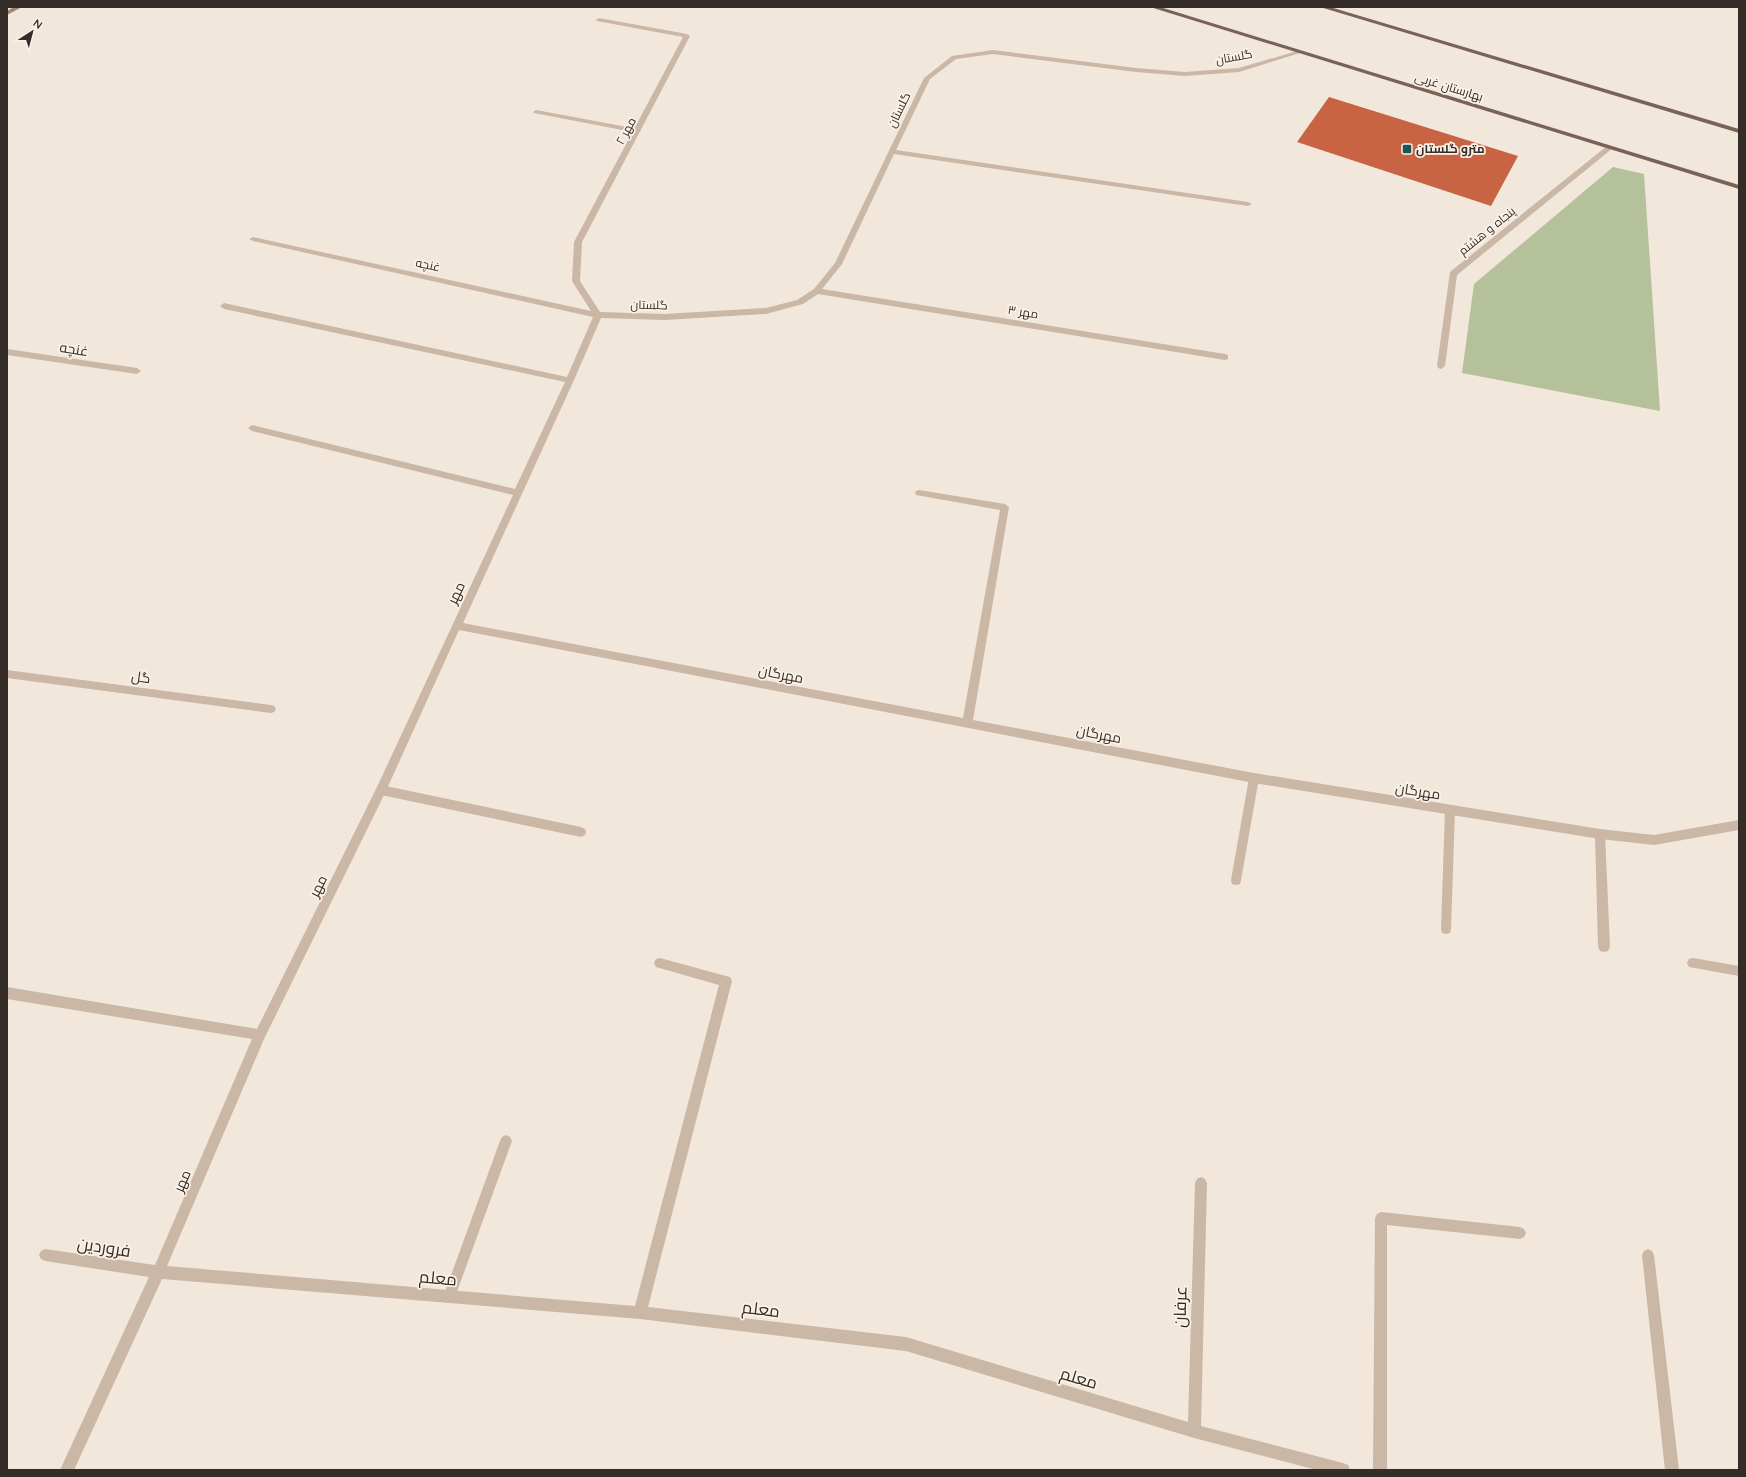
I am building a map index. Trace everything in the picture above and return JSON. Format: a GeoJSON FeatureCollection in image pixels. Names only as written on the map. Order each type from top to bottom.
{"type":"FeatureCollection","features":[{"type":"Feature","properties":{"kind":"main road","name":"بهارستان غربی"},"geometry":{"type":"LineString","coordinates":[[1153,7],[1739,188]]}},
{"type":"Feature","properties":{"kind":"main road"},"geometry":{"type":"LineString","coordinates":[[1323,7],[1739,131]]}},
{"type":"Feature","properties":{"kind":"street"},"geometry":{"type":"LineString","coordinates":[[7,13],[19,7]]}},
{"type":"Feature","properties":{"kind":"street","name":"مهر ۲"},"geometry":{"type":"LineString","coordinates":[[598,315],[576,281],[578,242],[687,36],[599,20]]}},
{"type":"Feature","properties":{"kind":"street","name":"گلستان"},"geometry":{"type":"LineString","coordinates":[[598,315],[665,317],[766,312],[800,302],[817,291],[838,264],[927,78],[954,57],[993,52],[1136,70],[1185,74],[1239,70],[1298,53]]}},
{"type":"Feature","properties":{"kind":"street"},"geometry":{"type":"LineString","coordinates":[[536,112],[638,131]]}},
{"type":"Feature","properties":{"kind":"street","name":"پنجاه و هشتم"},"geometry":{"type":"LineString","coordinates":[[1441,366],[1453,274],[1609,148]]}},
{"type":"Feature","properties":{"kind":"street"},"geometry":{"type":"LineString","coordinates":[[891,151],[1248,204]]}},
{"type":"Feature","properties":{"kind":"street","name":"غنچه"},"geometry":{"type":"LineString","coordinates":[[253,239],[598,315]]}},
{"type":"Feature","properties":{"kind":"street","name":"مهر ۳"},"geometry":{"type":"LineString","coordinates":[[817,291],[1225,357]]}},
{"type":"Feature","properties":{"kind":"street"},"geometry":{"type":"LineString","coordinates":[[224,306],[570,380]]}},
{"type":"Feature","properties":{"kind":"street","name":"مهر"},"geometry":{"type":"LineString","coordinates":[[67,1470],[158,1272],[260,1035],[381,790],[570,380],[598,315]]}},
{"type":"Feature","properties":{"kind":"street","name":"غنچه"},"geometry":{"type":"LineString","coordinates":[[7,352],[137,371]]}},
{"type":"Feature","properties":{"kind":"street"},"geometry":{"type":"LineString","coordinates":[[252,428],[518,493]]}},
{"type":"Feature","properties":{"kind":"street"},"geometry":{"type":"LineString","coordinates":[[919,493],[1005,507],[967,724]]}},
{"type":"Feature","properties":{"kind":"street","name":"مهرگان"},"geometry":{"type":"LineString","coordinates":[[456,626],[1254,778],[1600,834],[1654,840],[1739,825]]}},
{"type":"Feature","properties":{"kind":"street","name":"گل"},"geometry":{"type":"LineString","coordinates":[[7,674],[271,709]]}},
{"type":"Feature","properties":{"kind":"street"},"geometry":{"type":"LineString","coordinates":[[1236,880],[1254,778]]}},
{"type":"Feature","properties":{"kind":"street"},"geometry":{"type":"LineString","coordinates":[[381,790],[581,832]]}},
{"type":"Feature","properties":{"kind":"street"},"geometry":{"type":"LineString","coordinates":[[1446,929],[1450,810]]}},
{"type":"Feature","properties":{"kind":"street"},"geometry":{"type":"LineString","coordinates":[[1600,834],[1604,947]]}},
{"type":"Feature","properties":{"kind":"street"},"geometry":{"type":"LineString","coordinates":[[640,1313],[726,981],[660,963]]}},
{"type":"Feature","properties":{"kind":"street"},"geometry":{"type":"LineString","coordinates":[[1693,963],[1739,971]]}},
{"type":"Feature","properties":{"kind":"street"},"geometry":{"type":"LineString","coordinates":[[7,993],[260,1035]]}},
{"type":"Feature","properties":{"kind":"street"},"geometry":{"type":"LineString","coordinates":[[449,1297],[506,1141]]}},
{"type":"Feature","properties":{"kind":"street","name":"عرفان"},"geometry":{"type":"LineString","coordinates":[[1194,1431],[1201,1183]]}},
{"type":"Feature","properties":{"kind":"street"},"geometry":{"type":"LineString","coordinates":[[1380,1470],[1381,1218],[1520,1233]]}},
{"type":"Feature","properties":{"kind":"street","name":"فروردین"},"geometry":{"type":"LineString","coordinates":[[45,1255],[158,1272]]}},
{"type":"Feature","properties":{"kind":"street"},"geometry":{"type":"LineString","coordinates":[[1648,1255],[1672,1470]]}},
{"type":"Feature","properties":{"kind":"street","name":"معلم"},"geometry":{"type":"LineString","coordinates":[[158,1272],[640,1313],[906,1344],[1194,1431],[1343,1470]]}},
{"type":"Feature","properties":{"kind":"green space"},"geometry":{"type":"Polygon","coordinates":[[[1613,167],[1644,174],[1660,411],[1462,373],[1474,284],[1613,167]]]}},
{"type":"Feature","properties":{"kind":"building","name":"مترو گلستان"},"geometry":{"type":"Polygon","coordinates":[[[1329,97],[1518,156],[1491,206],[1297,142],[1329,97]]]}},
{"type":"Feature","properties":{"kind":"place","name":"مترو گلستان"},"geometry":{"type":"Point","coordinates":[1407,149]}}]}
